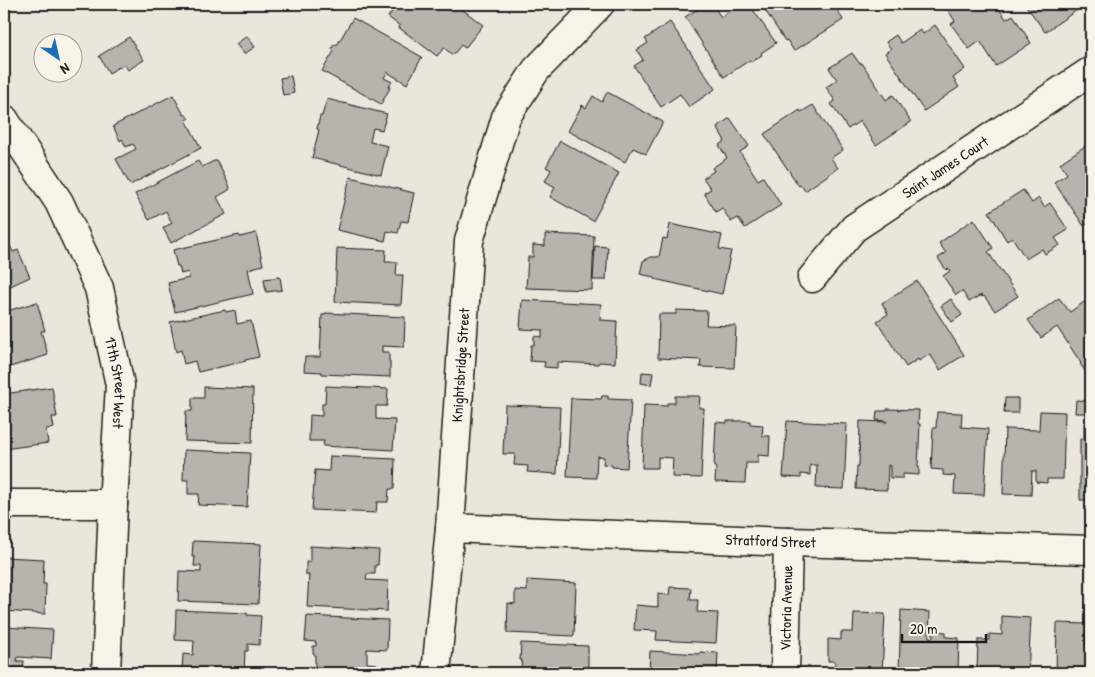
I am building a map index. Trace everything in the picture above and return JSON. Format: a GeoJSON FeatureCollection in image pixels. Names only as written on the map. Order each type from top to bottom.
{"type":"FeatureCollection","features":[{"type":"Feature","properties":{"kind":"street","name":"Knightsbridge Street"},"geometry":{"type":"LineString","coordinates":[[436,673],[450,528],[469,241],[506,117],[536,70],[600,4]]}},
{"type":"Feature","properties":{"kind":"street","name":"Saint James Court"},"geometry":{"type":"LineString","coordinates":[[812,278],[854,228],[1091,71]]}},
{"type":"Feature","properties":{"kind":"street","name":"17th Street West"},"geometry":{"type":"LineString","coordinates":[[4,119],[59,202],[100,288],[120,385],[106,673]]}},
{"type":"Feature","properties":{"kind":"street"},"geometry":{"type":"LineString","coordinates":[[4,504],[113,504]]}},
{"type":"Feature","properties":{"kind":"street","name":"Stratford Street"},"geometry":{"type":"LineString","coordinates":[[450,528],[788,542],[1091,550]]}},
{"type":"Feature","properties":{"kind":"street","name":"Victoria Avenue"},"geometry":{"type":"LineString","coordinates":[[785,673],[788,542]]}},
{"type":"Feature","properties":{"kind":"building"},"geometry":{"type":"Polygon","coordinates":[[[398,4],[455,4],[483,25],[465,48],[461,45],[453,55],[444,48],[437,56],[398,27],[400,26],[388,17],[398,4]]]}},
{"type":"Feature","properties":{"kind":"building"},"geometry":{"type":"Polygon","coordinates":[[[706,4],[712,4],[721,17],[733,9],[729,4],[749,4],[776,43],[761,53],[762,55],[751,62],[750,60],[724,77],[685,17],[706,4]]]}},
{"type":"Feature","properties":{"kind":"building"},"geometry":{"type":"Polygon","coordinates":[[[761,4],[834,4],[843,20],[794,51],[787,40],[785,41],[761,4]]]}},
{"type":"Feature","properties":{"kind":"building"},"geometry":{"type":"Polygon","coordinates":[[[952,4],[996,4],[1006,19],[1013,15],[1031,43],[996,66],[980,41],[969,49],[951,24],[955,21],[946,7],[952,4]]]}},
{"type":"Feature","properties":{"kind":"building"},"geometry":{"type":"Polygon","coordinates":[[[1025,4],[1076,4],[1080,8],[1045,32],[1025,4]]]}},
{"type":"Feature","properties":{"kind":"building"},"geometry":{"type":"Polygon","coordinates":[[[353,18],[422,57],[407,84],[387,72],[384,78],[392,82],[381,104],[322,71],[334,51],[332,49],[334,44],[337,45],[353,18]]]}},
{"type":"Feature","properties":{"kind":"building"},"geometry":{"type":"Polygon","coordinates":[[[670,22],[715,89],[689,107],[680,94],[661,107],[634,66],[643,60],[637,50],[648,43],[645,39],[670,22]]]}},
{"type":"Feature","properties":{"kind":"building"},"geometry":{"type":"Polygon","coordinates":[[[935,25],[965,69],[953,78],[959,87],[924,111],[885,53],[891,49],[886,42],[896,35],[901,43],[920,30],[923,34],[935,25]]]}},
{"type":"Feature","properties":{"kind":"building"},"geometry":{"type":"Polygon","coordinates":[[[247,36],[255,47],[244,54],[236,44],[247,36]]]}},
{"type":"Feature","properties":{"kind":"building"},"geometry":{"type":"Polygon","coordinates":[[[129,37],[144,60],[128,70],[124,64],[109,73],[99,56],[129,37]]]}},
{"type":"Feature","properties":{"kind":"building"},"geometry":{"type":"Polygon","coordinates":[[[852,53],[860,64],[862,63],[886,100],[893,95],[911,122],[876,145],[860,121],[848,129],[831,104],[835,101],[826,87],[837,80],[829,68],[852,53]]]}},
{"type":"Feature","properties":{"kind":"building"},"geometry":{"type":"Polygon","coordinates":[[[291,76],[294,93],[283,95],[280,78],[291,76]]]}},
{"type":"Feature","properties":{"kind":"building"},"geometry":{"type":"Polygon","coordinates":[[[607,92],[663,122],[646,154],[633,148],[625,162],[568,131],[582,105],[586,108],[593,96],[602,102],[607,92]]]}},
{"type":"Feature","properties":{"kind":"building"},"geometry":{"type":"Polygon","coordinates":[[[173,95],[184,115],[189,119],[186,120],[201,148],[130,185],[116,159],[136,149],[133,144],[126,147],[122,139],[120,141],[113,126],[173,95]]]}},
{"type":"Feature","properties":{"kind":"building"},"geometry":{"type":"Polygon","coordinates":[[[327,99],[387,114],[382,130],[373,128],[370,142],[388,146],[381,175],[312,158],[319,130],[317,129],[320,116],[322,116],[327,99]]]}},
{"type":"Feature","properties":{"kind":"building"},"geometry":{"type":"Polygon","coordinates":[[[813,105],[843,150],[831,158],[838,168],[805,191],[801,185],[799,186],[764,134],[800,110],[801,112],[813,105]]]}},
{"type":"Feature","properties":{"kind":"building"},"geometry":{"type":"Polygon","coordinates":[[[730,118],[749,146],[740,152],[758,180],[763,177],[781,205],[745,228],[738,218],[731,222],[722,208],[716,212],[704,193],[711,189],[703,178],[714,171],[712,168],[727,158],[719,145],[725,141],[717,127],[730,118]]]}},
{"type":"Feature","properties":{"kind":"building"},"geometry":{"type":"Polygon","coordinates":[[[560,141],[619,173],[593,221],[550,197],[555,187],[545,181],[551,170],[546,167],[560,141]]]}},
{"type":"Feature","properties":{"kind":"building"},"geometry":{"type":"Polygon","coordinates":[[[1091,142],[1091,221],[1084,226],[1054,182],[1067,174],[1060,163],[1091,142]]]}},
{"type":"Feature","properties":{"kind":"building"},"geometry":{"type":"Polygon","coordinates":[[[198,161],[202,167],[217,161],[230,187],[229,190],[217,197],[226,214],[171,243],[163,228],[172,223],[166,211],[149,220],[135,194],[198,161]]]}},
{"type":"Feature","properties":{"kind":"building"},"geometry":{"type":"Polygon","coordinates":[[[350,177],[414,193],[408,222],[401,221],[398,233],[387,231],[385,241],[337,230],[350,177]]]}},
{"type":"Feature","properties":{"kind":"building"},"geometry":{"type":"Polygon","coordinates":[[[1023,190],[1032,203],[1039,198],[1044,207],[1050,203],[1068,230],[1055,238],[1060,245],[1045,254],[1042,249],[1026,259],[1012,237],[1007,241],[989,212],[1023,190]]]}},
{"type":"Feature","properties":{"kind":"building"},"geometry":{"type":"Polygon","coordinates":[[[974,219],[993,248],[988,252],[1018,296],[995,311],[984,296],[982,297],[981,295],[969,302],[962,291],[956,295],[943,276],[950,271],[948,268],[946,270],[938,258],[946,253],[939,243],[974,219]]]}},
{"type":"Feature","properties":{"kind":"building"},"geometry":{"type":"Polygon","coordinates":[[[670,224],[722,235],[719,249],[731,251],[722,294],[654,279],[654,277],[640,274],[643,261],[651,257],[659,257],[663,238],[667,239],[670,224]]]}},
{"type":"Feature","properties":{"kind":"building"},"geometry":{"type":"Polygon","coordinates":[[[4,233],[13,252],[18,250],[30,277],[4,289],[4,233]]]}},
{"type":"Feature","properties":{"kind":"building"},"geometry":{"type":"Polygon","coordinates":[[[256,233],[263,265],[248,269],[253,294],[175,312],[168,283],[189,278],[188,272],[181,274],[173,250],[256,233]]]}},
{"type":"Feature","properties":{"kind":"building"},"geometry":{"type":"Polygon","coordinates":[[[545,234],[594,236],[592,290],[526,288],[528,257],[533,257],[533,245],[545,246],[545,234]]]}},
{"type":"Feature","properties":{"kind":"building"},"geometry":{"type":"Polygon","coordinates":[[[595,246],[608,247],[606,280],[593,280],[595,246]]]}},
{"type":"Feature","properties":{"kind":"building"},"geometry":{"type":"Polygon","coordinates":[[[337,248],[386,250],[385,262],[397,262],[396,275],[403,275],[401,305],[335,302],[337,248]]]}},
{"type":"Feature","properties":{"kind":"building"},"geometry":{"type":"Polygon","coordinates":[[[280,277],[282,290],[266,292],[264,279],[280,277]]]}},
{"type":"Feature","properties":{"kind":"building"},"geometry":{"type":"Polygon","coordinates":[[[917,281],[964,355],[940,370],[930,354],[906,367],[877,321],[888,314],[882,303],[917,281]]]}},
{"type":"Feature","properties":{"kind":"building"},"geometry":{"type":"Polygon","coordinates":[[[1091,297],[1091,368],[1086,372],[1057,327],[1041,338],[1028,320],[1059,298],[1070,312],[1091,297]]]}},
{"type":"Feature","properties":{"kind":"building"},"geometry":{"type":"Polygon","coordinates":[[[951,299],[962,315],[952,322],[941,306],[951,299]]]}},
{"type":"Feature","properties":{"kind":"building"},"geometry":{"type":"Polygon","coordinates":[[[522,300],[601,304],[600,320],[617,321],[615,363],[557,362],[557,368],[544,367],[545,362],[530,361],[531,345],[534,345],[534,336],[542,337],[542,330],[520,329],[522,300]]]}},
{"type":"Feature","properties":{"kind":"building"},"geometry":{"type":"Polygon","coordinates":[[[37,302],[45,331],[41,331],[48,355],[4,369],[4,312],[37,302]]]}},
{"type":"Feature","properties":{"kind":"building"},"geometry":{"type":"Polygon","coordinates":[[[225,310],[226,312],[235,310],[237,324],[251,321],[259,357],[198,372],[195,361],[184,364],[181,350],[176,352],[170,322],[225,310]]]}},
{"type":"Feature","properties":{"kind":"building"},"geometry":{"type":"Polygon","coordinates":[[[676,310],[707,311],[706,325],[736,326],[734,368],[700,367],[701,360],[658,358],[659,314],[676,314],[676,310]]]}},
{"type":"Feature","properties":{"kind":"building"},"geometry":{"type":"Polygon","coordinates":[[[325,313],[405,317],[404,347],[382,346],[382,352],[389,352],[390,377],[322,374],[322,372],[304,371],[305,357],[320,357],[322,315],[325,315],[325,313]]]}},
{"type":"Feature","properties":{"kind":"building"},"geometry":{"type":"Polygon","coordinates":[[[642,372],[653,373],[651,385],[641,383],[642,372]]]}},
{"type":"Feature","properties":{"kind":"building"},"geometry":{"type":"Polygon","coordinates":[[[326,386],[388,389],[387,406],[376,406],[376,419],[395,420],[393,450],[323,446],[324,441],[309,441],[310,415],[322,416],[322,404],[325,404],[326,386]]]}},
{"type":"Feature","properties":{"kind":"building"},"geometry":{"type":"Polygon","coordinates":[[[52,387],[57,417],[52,417],[54,428],[46,429],[48,443],[4,449],[4,394],[52,387]]]}},
{"type":"Feature","properties":{"kind":"building"},"geometry":{"type":"Polygon","coordinates":[[[204,387],[253,389],[252,443],[185,441],[186,411],[192,411],[192,398],[204,398],[204,387]]]}},
{"type":"Feature","properties":{"kind":"building"},"geometry":{"type":"Polygon","coordinates":[[[602,396],[608,396],[608,399],[631,400],[627,468],[603,464],[604,457],[597,456],[596,478],[567,477],[571,398],[601,399],[602,396]]]}},
{"type":"Feature","properties":{"kind":"building"},"geometry":{"type":"Polygon","coordinates":[[[675,396],[700,396],[699,408],[704,408],[701,478],[672,477],[673,458],[658,457],[658,468],[642,468],[644,405],[667,406],[667,403],[675,403],[675,396]]]}},
{"type":"Feature","properties":{"kind":"building"},"geometry":{"type":"Polygon","coordinates":[[[1005,398],[1018,398],[1018,413],[1004,413],[1005,398]]]}},
{"type":"Feature","properties":{"kind":"building"},"geometry":{"type":"Polygon","coordinates":[[[1076,400],[1090,401],[1089,413],[1075,413],[1076,400]]]}},
{"type":"Feature","properties":{"kind":"building"},"geometry":{"type":"Polygon","coordinates":[[[505,405],[560,407],[557,474],[527,472],[528,466],[514,465],[515,454],[503,454],[505,405]]]}},
{"type":"Feature","properties":{"kind":"building"},"geometry":{"type":"Polygon","coordinates":[[[887,409],[919,410],[919,475],[903,474],[903,478],[890,478],[890,466],[888,465],[887,490],[856,489],[857,466],[859,466],[860,421],[887,422],[876,420],[877,411],[887,411],[887,409]]]}},
{"type":"Feature","properties":{"kind":"building"},"geometry":{"type":"Polygon","coordinates":[[[1040,411],[1065,412],[1063,479],[1047,479],[1047,483],[1036,482],[1036,471],[1032,471],[1031,495],[1003,494],[1005,429],[1039,430],[1040,411]]]}},
{"type":"Feature","properties":{"kind":"building"},"geometry":{"type":"Polygon","coordinates":[[[937,412],[962,413],[961,427],[988,429],[984,495],[954,494],[955,476],[943,475],[943,470],[931,469],[933,428],[936,428],[937,412]]]}},
{"type":"Feature","properties":{"kind":"building"},"geometry":{"type":"Polygon","coordinates":[[[727,421],[750,421],[750,424],[763,425],[762,436],[770,436],[769,456],[758,455],[758,463],[746,463],[745,483],[715,482],[716,422],[727,423],[727,421]]]}},
{"type":"Feature","properties":{"kind":"building"},"geometry":{"type":"Polygon","coordinates":[[[787,421],[847,424],[844,489],[816,488],[817,465],[810,465],[810,475],[801,474],[801,478],[783,477],[787,421]]]}},
{"type":"Feature","properties":{"kind":"building"},"geometry":{"type":"Polygon","coordinates":[[[1084,423],[1091,423],[1091,500],[1080,500],[1080,439],[1084,439],[1084,423]]]}},
{"type":"Feature","properties":{"kind":"building"},"geometry":{"type":"Polygon","coordinates":[[[184,450],[250,453],[247,507],[198,505],[199,494],[188,494],[188,480],[183,480],[184,450]]]}},
{"type":"Feature","properties":{"kind":"building"},"geometry":{"type":"Polygon","coordinates":[[[330,456],[395,459],[394,489],[389,489],[388,502],[377,502],[376,513],[312,510],[315,470],[329,471],[330,456]]]}},
{"type":"Feature","properties":{"kind":"building"},"geometry":{"type":"Polygon","coordinates":[[[193,541],[261,544],[258,604],[178,601],[179,571],[201,572],[201,566],[194,566],[195,557],[192,557],[193,541]]]}},
{"type":"Feature","properties":{"kind":"building"},"geometry":{"type":"Polygon","coordinates":[[[310,546],[379,550],[375,574],[367,574],[366,580],[388,581],[387,611],[307,607],[309,575],[306,575],[306,562],[310,562],[310,546]]]}},
{"type":"Feature","properties":{"kind":"building"},"geometry":{"type":"Polygon","coordinates":[[[4,557],[44,559],[43,584],[46,584],[45,614],[4,611],[4,557]]]}},
{"type":"Feature","properties":{"kind":"building"},"geometry":{"type":"Polygon","coordinates":[[[527,580],[576,583],[574,636],[507,633],[508,603],[515,604],[515,590],[527,591],[527,580]]]}},
{"type":"Feature","properties":{"kind":"building"},"geometry":{"type":"Polygon","coordinates":[[[670,587],[691,588],[690,600],[698,600],[697,612],[718,613],[716,643],[656,640],[657,631],[634,630],[636,605],[658,607],[658,594],[669,595],[670,587]]]}},
{"type":"Feature","properties":{"kind":"building"},"geometry":{"type":"Polygon","coordinates":[[[176,610],[247,613],[247,615],[261,616],[259,645],[248,644],[248,651],[245,651],[244,673],[182,671],[183,654],[193,655],[194,641],[175,640],[176,610]]]}},
{"type":"Feature","properties":{"kind":"building"},"geometry":{"type":"Polygon","coordinates":[[[901,610],[930,612],[929,637],[933,638],[933,631],[946,632],[946,637],[959,638],[958,673],[899,673],[901,610]]]}},
{"type":"Feature","properties":{"kind":"building"},"geometry":{"type":"Polygon","coordinates":[[[854,613],[885,614],[882,673],[834,673],[835,661],[828,661],[828,639],[841,640],[841,632],[853,632],[854,613]]]}},
{"type":"Feature","properties":{"kind":"building"},"geometry":{"type":"Polygon","coordinates":[[[307,616],[388,620],[387,650],[367,649],[367,663],[377,664],[377,673],[315,673],[313,646],[316,646],[316,642],[305,641],[307,616]]]}},
{"type":"Feature","properties":{"kind":"building"},"geometry":{"type":"Polygon","coordinates":[[[1002,616],[1031,618],[1028,673],[977,673],[978,640],[989,640],[989,634],[1002,635],[1002,616]]]}},
{"type":"Feature","properties":{"kind":"building"},"geometry":{"type":"Polygon","coordinates":[[[1057,623],[1087,624],[1086,645],[1091,645],[1091,673],[1056,673],[1057,623]]]}},
{"type":"Feature","properties":{"kind":"building"},"geometry":{"type":"Polygon","coordinates":[[[4,627],[53,630],[51,659],[18,657],[17,661],[24,661],[23,673],[4,673],[4,627]]]}},
{"type":"Feature","properties":{"kind":"building"},"geometry":{"type":"Polygon","coordinates":[[[521,643],[588,646],[588,668],[590,673],[529,673],[529,669],[521,669],[521,643]]]}},
{"type":"Feature","properties":{"kind":"building"},"geometry":{"type":"Polygon","coordinates":[[[650,651],[700,654],[700,652],[718,653],[717,673],[649,673],[650,651]]]}}]}
